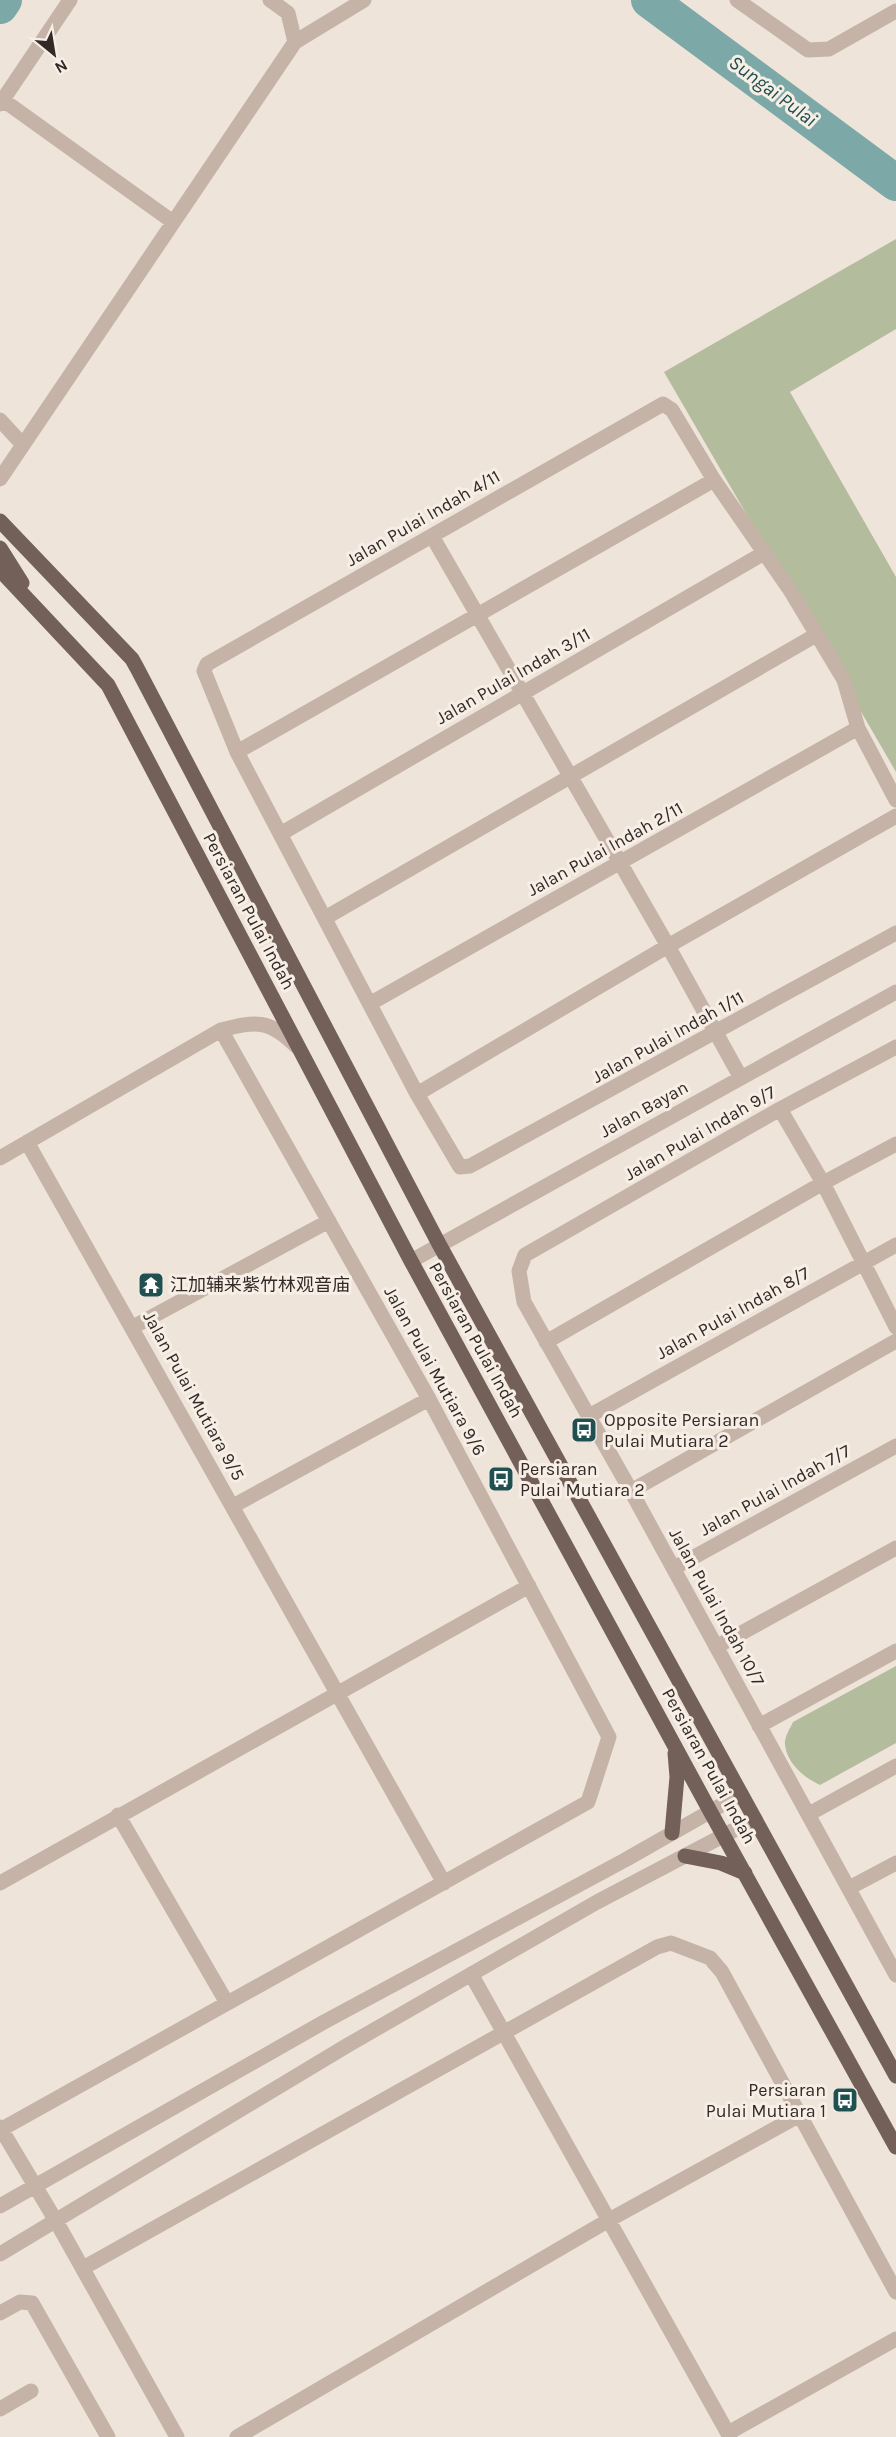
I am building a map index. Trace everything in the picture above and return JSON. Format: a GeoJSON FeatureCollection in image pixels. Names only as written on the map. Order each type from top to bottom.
{"type":"FeatureCollection","features":[{"type":"Feature","properties":{"kind":"main road","name":"Persiaran Pulai Indah"},"geometry":{"type":"LineString","coordinates":[[0,521],[132,659],[439,1244],[896,2076]]}},
{"type":"Feature","properties":{"kind":"main road"},"geometry":{"type":"LineString","coordinates":[[0,548],[40,611]]}},
{"type":"Feature","properties":{"kind":"main road","name":"Persiaran Pulai Indah"},"geometry":{"type":"LineString","coordinates":[[0,570],[108,685],[411,1261],[710,1811],[896,2147]]}},
{"type":"Feature","properties":{"kind":"main road"},"geometry":{"type":"LineString","coordinates":[[672,1833],[677,1777],[674,1745]]}},
{"type":"Feature","properties":{"kind":"main road"},"geometry":{"type":"LineString","coordinates":[[684,1856],[721,1863],[745,1873]]}},
{"type":"Feature","properties":{"kind":"street"},"geometry":{"type":"LineString","coordinates":[[70,0],[1,102],[173,222]]}},
{"type":"Feature","properties":{"kind":"street"},"geometry":{"type":"LineString","coordinates":[[270,0],[288,14],[295,42]]}},
{"type":"Feature","properties":{"kind":"street"},"geometry":{"type":"LineString","coordinates":[[0,479],[295,42],[364,0]]}},
{"type":"Feature","properties":{"kind":"street"},"geometry":{"type":"LineString","coordinates":[[737,0],[808,50],[829,49],[896,11]]}},
{"type":"Feature","properties":{"kind":"street","name":"Jalan Pulai Indah 4/11"},"geometry":{"type":"LineString","coordinates":[[237,752],[204,671],[207,664],[658,406],[663,404],[672,410],[714,480]]}},
{"type":"Feature","properties":{"kind":"street"},"geometry":{"type":"LineString","coordinates":[[0,420],[23,445]]}},
{"type":"Feature","properties":{"kind":"street"},"geometry":{"type":"LineString","coordinates":[[896,800],[858,728],[844,680],[790,590],[714,480],[237,752],[282,833],[417,1094],[668,946],[896,816]]}},
{"type":"Feature","properties":{"kind":"street"},"geometry":{"type":"LineString","coordinates":[[432,536],[668,946],[741,1078]]}},
{"type":"Feature","properties":{"kind":"street","name":"Jalan Pulai Indah 3/11"},"geometry":{"type":"LineString","coordinates":[[282,833],[764,553]]}},
{"type":"Feature","properties":{"kind":"street"},"geometry":{"type":"LineString","coordinates":[[324,918],[816,635]]}},
{"type":"Feature","properties":{"kind":"street","name":"Jalan Pulai Indah 2/11"},"geometry":{"type":"LineString","coordinates":[[371,1003],[858,728]]}},
{"type":"Feature","properties":{"kind":"street","name":"Jalan Pulai Indah 1/11"},"geometry":{"type":"LineString","coordinates":[[417,1094],[456,1164],[464,1168],[470,1166],[896,933]]}},
{"type":"Feature","properties":{"kind":"street","name":"Jalan Bayan"},"geometry":{"type":"LineString","coordinates":[[411,1261],[896,992]]}},
{"type":"Feature","properties":{"kind":"street"},"geometry":{"type":"LineString","coordinates":[[0,1158],[221,1030],[252,1022],[272,1026],[302,1053]]}},
{"type":"Feature","properties":{"kind":"street","name":"Jalan Pulai Mutiara 9/6"},"geometry":{"type":"LineString","coordinates":[[221,1030],[429,1399],[609,1737],[588,1802],[444,1883]]}},
{"type":"Feature","properties":{"kind":"street","name":"Jalan Pulai Indah 9/7"},"geometry":{"type":"LineString","coordinates":[[525,1256],[780,1109],[896,1047]]}},
{"type":"Feature","properties":{"kind":"street"},"geometry":{"type":"LineString","coordinates":[[780,1109],[823,1183],[896,1327]]}},
{"type":"Feature","properties":{"kind":"street","name":"Jalan Pulai Mutiara 9/5"},"geometry":{"type":"LineString","coordinates":[[27,1142],[444,1883]]}},
{"type":"Feature","properties":{"kind":"street"},"geometry":{"type":"LineString","coordinates":[[546,1342],[823,1183],[896,1144]]}},
{"type":"Feature","properties":{"kind":"street"},"geometry":{"type":"LineString","coordinates":[[133,1327],[329,1221]]}},
{"type":"Feature","properties":{"kind":"street","name":"Jalan Pulai Indah 8/7"},"geometry":{"type":"LineString","coordinates":[[589,1416],[896,1245]]}},
{"type":"Feature","properties":{"kind":"street","name":"Jalan Pulai Indah 10/7"},"geometry":{"type":"LineString","coordinates":[[525,1256],[519,1271],[524,1302],[674,1568],[895,1970]]}},
{"type":"Feature","properties":{"kind":"street"},"geometry":{"type":"LineString","coordinates":[[631,1491],[896,1341]]}},
{"type":"Feature","properties":{"kind":"street"},"geometry":{"type":"LineString","coordinates":[[233,1506],[429,1399]]}},
{"type":"Feature","properties":{"kind":"street","name":"Jalan Pulai Indah 7/7"},"geometry":{"type":"LineString","coordinates":[[674,1568],[896,1446]]}},
{"type":"Feature","properties":{"kind":"street"},"geometry":{"type":"LineString","coordinates":[[716,1647],[896,1548]]}},
{"type":"Feature","properties":{"kind":"street"},"geometry":{"type":"LineString","coordinates":[[0,1883],[118,1815],[338,1695],[528,1586]]}},
{"type":"Feature","properties":{"kind":"street"},"geometry":{"type":"LineString","coordinates":[[759,1726],[896,1651]]}},
{"type":"Feature","properties":{"kind":"street"},"geometry":{"type":"LineString","coordinates":[[809,1814],[896,1766]]}},
{"type":"Feature","properties":{"kind":"street"},"geometry":{"type":"LineString","coordinates":[[0,2206],[324,2022],[741,1794]]}},
{"type":"Feature","properties":{"kind":"street"},"geometry":{"type":"LineString","coordinates":[[118,1815],[227,2003]]}},
{"type":"Feature","properties":{"kind":"street"},"geometry":{"type":"LineString","coordinates":[[0,2254],[348,2045],[471,1974],[597,1902],[754,1819]]}},
{"type":"Feature","properties":{"kind":"street"},"geometry":{"type":"LineString","coordinates":[[849,1888],[896,1863]]}},
{"type":"Feature","properties":{"kind":"street"},"geometry":{"type":"LineString","coordinates":[[177,2437],[83,2268],[0,2128],[444,1883]]}},
{"type":"Feature","properties":{"kind":"street"},"geometry":{"type":"LineString","coordinates":[[83,2268],[657,1947],[671,1943],[710,1958],[722,1972],[896,2292]]}},
{"type":"Feature","properties":{"kind":"street"},"geometry":{"type":"LineString","coordinates":[[471,1974],[729,2435],[896,2339]]}},
{"type":"Feature","properties":{"kind":"street"},"geometry":{"type":"LineString","coordinates":[[237,2437],[609,2220],[801,2115]]}},
{"type":"Feature","properties":{"kind":"street"},"geometry":{"type":"LineString","coordinates":[[0,2313],[20,2301],[32,2303],[108,2437]]}},
{"type":"Feature","properties":{"kind":"street"},"geometry":{"type":"LineString","coordinates":[[0,2409],[31,2391]]}},
{"type":"Feature","properties":{"kind":"green space"},"geometry":{"type":"Polygon","coordinates":[[[896,239],[896,329],[790,392],[896,577],[896,772],[664,372],[896,239]]]}},
{"type":"Feature","properties":{"kind":"green space"},"geometry":{"type":"Polygon","coordinates":[[[896,1666],[896,1743],[820,1785],[803,1774],[786,1752],[786,1736],[793,1722],[896,1666]]]}},
{"type":"Feature","properties":{"kind":"waterway","name":"Sungai Pulai"},"geometry":{"type":"LineString","coordinates":[[0,6],[4,0]]}},
{"type":"Feature","properties":{"kind":"waterway","name":"Sungai Pulai"},"geometry":{"type":"LineString","coordinates":[[649,0],[896,183]]}},
{"type":"Feature","properties":{"kind":"place","name":"江加辅来紫竹林观音庙"},"geometry":{"type":"Point","coordinates":[151,1285]}},
{"type":"Feature","properties":{"kind":"place","name":"Opposite Persiaran Pulai Mutiara 2"},"geometry":{"type":"Point","coordinates":[584,1430]}},
{"type":"Feature","properties":{"kind":"place","name":"Persiaran Pulai Mutiara 2"},"geometry":{"type":"Point","coordinates":[501,1479]}},
{"type":"Feature","properties":{"kind":"place","name":"Persiaran Pulai Mutiara 1"},"geometry":{"type":"Point","coordinates":[845,2100]}}]}
